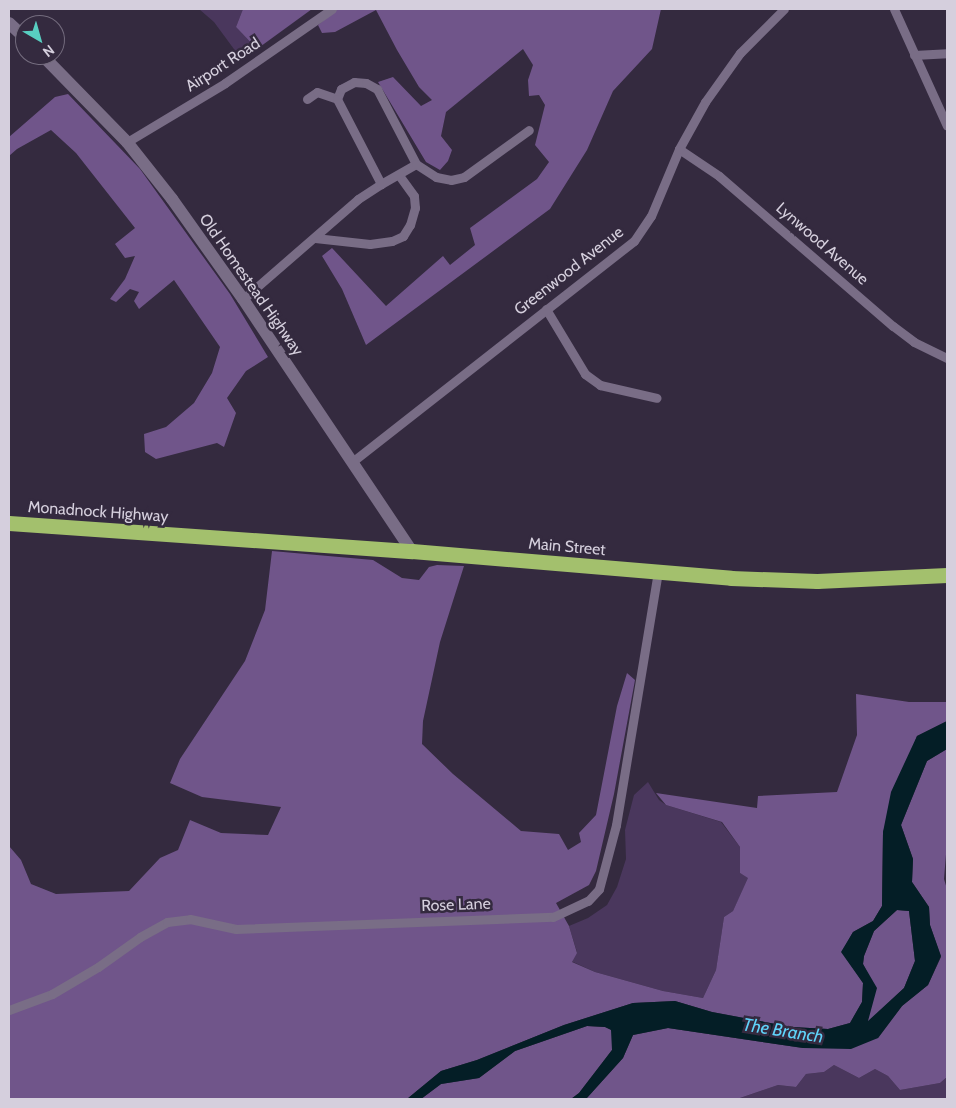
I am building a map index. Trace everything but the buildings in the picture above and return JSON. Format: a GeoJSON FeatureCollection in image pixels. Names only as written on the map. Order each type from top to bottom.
{"type":"FeatureCollection","features":[{"type":"Feature","properties":{"kind":"highway","name":"Monadnock Highway"},"geometry":{"type":"LineString","coordinates":[[9,522],[185,536]]}},
{"type":"Feature","properties":{"kind":"highway","name":"Main Street"},"geometry":{"type":"LineString","coordinates":[[185,536],[412,551],[658,572],[817,581],[947,575]]}},
{"type":"Feature","properties":{"kind":"main road","name":"Old Homestead Highway"},"geometry":{"type":"LineString","coordinates":[[52,65],[127,142],[172,199],[243,299],[412,551]]}},
{"type":"Feature","properties":{"kind":"street","name":"Airport Road"},"geometry":{"type":"LineString","coordinates":[[127,142],[225,83],[332,9]]}},
{"type":"Feature","properties":{"kind":"street","name":"Greenwood Avenue"},"geometry":{"type":"LineString","coordinates":[[352,462],[639,235],[651,216],[679,149],[705,102],[740,52],[784,9]]}},
{"type":"Feature","properties":{"kind":"street"},"geometry":{"type":"LineString","coordinates":[[894,9],[947,126]]}},
{"type":"Feature","properties":{"kind":"street"},"geometry":{"type":"LineString","coordinates":[[914,55],[947,53]]}},
{"type":"Feature","properties":{"kind":"street"},"geometry":{"type":"LineString","coordinates":[[337,99],[341,89],[354,82],[366,83],[377,89],[416,164],[436,177],[451,180],[464,177],[529,130]]}},
{"type":"Feature","properties":{"kind":"street"},"geometry":{"type":"LineString","coordinates":[[307,99],[318,92],[337,99],[381,184]]}},
{"type":"Feature","properties":{"kind":"street","name":"Lynwood Avenue"},"geometry":{"type":"LineString","coordinates":[[679,149],[719,176],[893,326],[914,342],[947,358]]}},
{"type":"Feature","properties":{"kind":"street"},"geometry":{"type":"LineString","coordinates":[[243,299],[358,199],[416,164]]}},
{"type":"Feature","properties":{"kind":"street"},"geometry":{"type":"LineString","coordinates":[[315,238],[370,244],[392,241],[403,236],[410,225],[415,208],[414,196],[399,175]]}},
{"type":"Feature","properties":{"kind":"street"},"geometry":{"type":"LineString","coordinates":[[546,309],[585,374],[600,385],[656,398]]}},
{"type":"Feature","properties":{"kind":"street","name":"Rose Lane"},"geometry":{"type":"LineString","coordinates":[[9,1010],[52,994],[98,967],[140,937],[167,922],[190,919],[236,929],[553,917],[588,901],[599,889],[616,825],[658,572]]}},
{"type":"Feature","properties":{"kind":"shaded area"},"geometry":{"type":"Polygon","coordinates":[[[199,9],[243,9],[236,27],[257,49],[242,60],[214,22],[199,9]]]}},
{"type":"Feature","properties":{"kind":"shaded area"},"geometry":{"type":"Polygon","coordinates":[[[243,9],[312,9],[257,49],[236,27],[243,9]]]}},
{"type":"Feature","properties":{"kind":"shaded area"},"geometry":{"type":"Polygon","coordinates":[[[337,9],[661,9],[652,49],[613,91],[587,150],[550,209],[366,345],[342,289],[322,256],[332,248],[386,306],[443,256],[450,265],[475,245],[470,228],[537,179],[549,162],[535,145],[545,105],[539,95],[529,96],[528,80],[533,65],[523,49],[446,112],[441,136],[452,150],[448,161],[440,170],[426,162],[378,82],[393,77],[421,106],[432,100],[419,87],[376,10],[335,32],[322,33],[318,25],[337,9]]]}},
{"type":"Feature","properties":{"kind":"shaded area"},"geometry":{"type":"Polygon","coordinates":[[[68,94],[140,169],[230,294],[268,357],[246,371],[227,398],[236,413],[224,447],[217,443],[156,459],[145,452],[144,434],[166,427],[194,403],[212,373],[220,347],[174,280],[139,309],[134,301],[139,292],[130,289],[116,302],[110,299],[125,279],[135,256],[125,258],[115,244],[135,228],[76,153],[51,130],[17,149],[9,156],[9,137],[55,97],[68,94]]]}},
{"type":"Feature","properties":{"kind":"shaded area"},"geometry":{"type":"Polygon","coordinates":[[[272,551],[373,560],[402,578],[419,580],[429,567],[437,565],[464,566],[440,642],[423,721],[422,744],[453,774],[521,831],[559,834],[568,850],[581,842],[579,833],[596,815],[617,706],[627,673],[635,680],[614,794],[596,871],[589,885],[556,903],[569,926],[577,953],[572,962],[595,972],[663,991],[703,998],[716,970],[724,917],[733,911],[748,878],[740,873],[740,847],[722,822],[666,805],[656,793],[757,808],[758,796],[837,792],[857,735],[856,694],[909,702],[947,702],[947,721],[917,736],[883,832],[882,906],[873,921],[853,932],[842,952],[863,983],[862,1002],[850,1023],[828,1029],[792,1027],[712,1012],[675,1001],[633,1003],[564,1025],[477,1060],[441,1071],[407,1099],[9,1099],[9,846],[21,860],[31,884],[56,894],[129,891],[160,858],[178,850],[190,820],[221,833],[268,835],[281,807],[202,797],[170,783],[180,759],[245,661],[265,610],[272,551]]]}},
{"type":"Feature","properties":{"kind":"shaded area"},"geometry":{"type":"Polygon","coordinates":[[[947,749],[947,842],[944,879],[947,889],[947,1077],[940,1083],[900,1090],[888,1076],[875,1069],[859,1078],[834,1065],[824,1072],[806,1074],[796,1087],[778,1085],[737,1099],[586,1099],[623,1058],[633,1035],[668,1028],[803,1048],[878,1038],[902,1006],[928,985],[941,957],[930,925],[929,907],[912,882],[913,859],[901,825],[927,761],[947,749]]]}},
{"type":"Feature","properties":{"kind":"shaded area"},"geometry":{"type":"Polygon","coordinates":[[[648,782],[659,800],[666,805],[721,822],[740,847],[740,873],[749,878],[733,911],[724,917],[716,970],[703,998],[663,991],[595,972],[571,961],[577,952],[569,926],[588,918],[607,905],[617,887],[626,859],[625,830],[634,795],[648,782]]]}},
{"type":"Feature","properties":{"kind":"shaded area"},"geometry":{"type":"Polygon","coordinates":[[[897,910],[909,911],[915,961],[904,988],[868,1022],[868,974],[863,964],[864,956],[874,931],[897,910]]]}},
{"type":"Feature","properties":{"kind":"shaded area"},"geometry":{"type":"Polygon","coordinates":[[[587,1026],[605,1027],[612,1030],[612,1050],[579,1093],[571,1099],[421,1099],[441,1084],[479,1078],[515,1051],[587,1026]]]}},
{"type":"Feature","properties":{"kind":"shaded area"},"geometry":{"type":"Polygon","coordinates":[[[834,1065],[859,1078],[875,1069],[888,1076],[900,1090],[940,1083],[947,1077],[947,1099],[737,1099],[778,1085],[796,1087],[806,1074],[824,1072],[834,1065]]]}},
{"type":"Feature","properties":{"kind":"water","name":"The Branch"},"geometry":{"type":"Polygon","coordinates":[[[947,721],[947,749],[927,761],[901,825],[913,859],[912,882],[929,907],[930,925],[941,956],[928,985],[902,1006],[878,1038],[851,1049],[803,1048],[668,1028],[633,1035],[623,1058],[586,1099],[571,1099],[579,1093],[612,1050],[611,1030],[605,1027],[587,1026],[515,1051],[479,1078],[441,1084],[421,1099],[407,1099],[441,1071],[477,1060],[564,1025],[633,1003],[675,1001],[712,1012],[792,1027],[828,1029],[850,1023],[862,1002],[863,983],[841,952],[853,932],[873,921],[882,906],[883,832],[891,792],[917,736],[947,721]],[[897,910],[874,931],[864,956],[863,964],[877,988],[868,1021],[904,988],[915,961],[909,911],[897,910]]]}}]}
